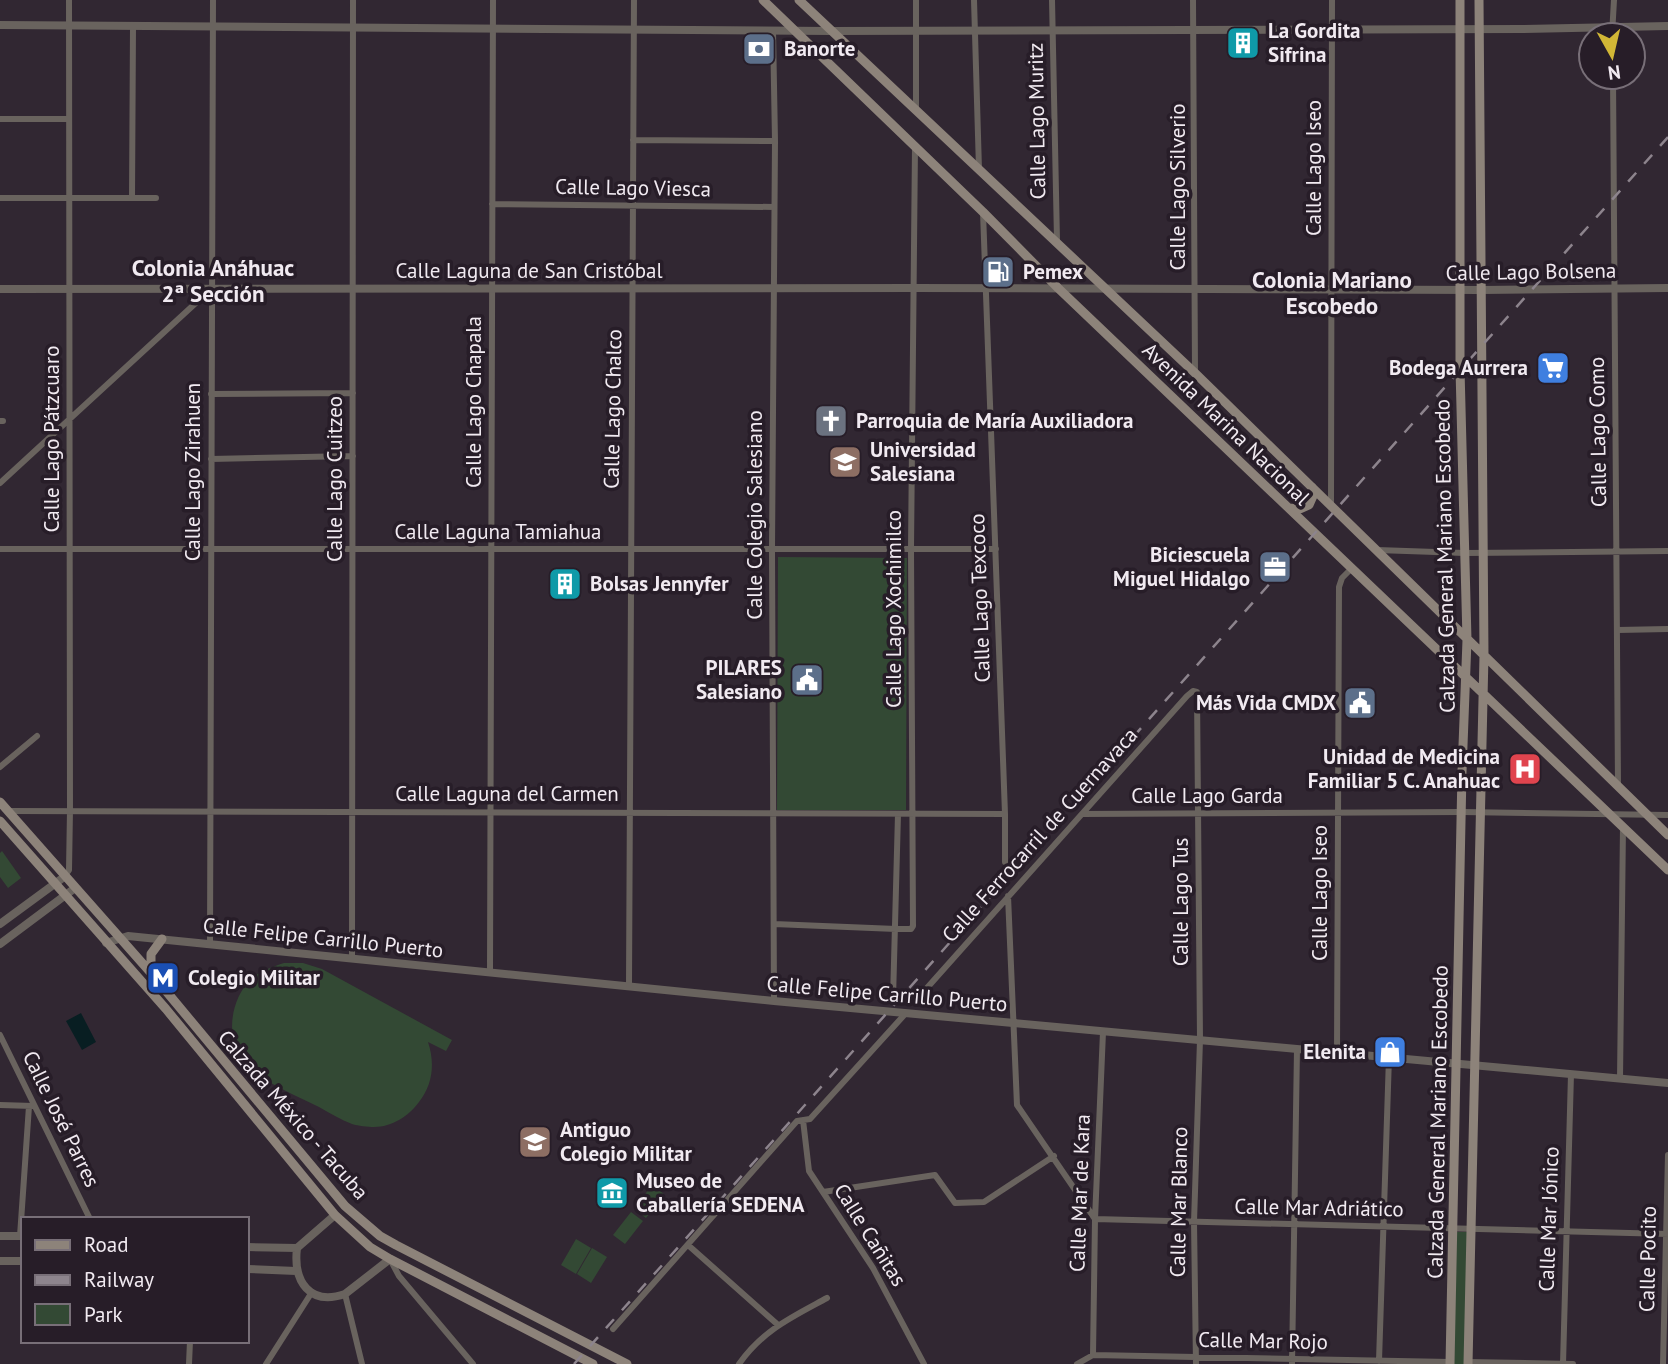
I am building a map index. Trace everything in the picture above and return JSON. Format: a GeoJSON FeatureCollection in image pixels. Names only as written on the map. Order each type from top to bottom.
{"type":"FeatureCollection","features":[{"type":"Feature","properties":{"kind":"main road","name":"Avenida Marina Nacional"},"geometry":{"type":"LineString","coordinates":[[763,0],[797,30],[1058,288],[1668,870]]}},
{"type":"Feature","properties":{"kind":"main road","name":"Avenida Marina Nacional"},"geometry":{"type":"LineString","coordinates":[[799,0],[979,172],[1107,288],[1668,835]]}},
{"type":"Feature","properties":{"kind":"main road","name":"Calzada General Mariano Escobedo"},"geometry":{"type":"LineString","coordinates":[[1450,1363],[1467,678],[1460,369],[1460,0]]}},
{"type":"Feature","properties":{"kind":"main road","name":"Calzada General Mariano Escobedo"},"geometry":{"type":"LineString","coordinates":[[1468,1363],[1484,655],[1479,0]]}},
{"type":"Feature","properties":{"kind":"main road"},"geometry":{"type":"LineString","coordinates":[[1289,508],[1300,509],[1308,506],[1313,497],[1312,486]]}},
{"type":"Feature","properties":{"kind":"main road"},"geometry":{"type":"LineString","coordinates":[[1305,523],[1310,506],[1329,502]]}},
{"type":"Feature","properties":{"kind":"main road","name":"Calzada México - Tacuba"},"geometry":{"type":"LineString","coordinates":[[0,802],[150,973],[345,1206],[380,1236],[627,1364]]}},
{"type":"Feature","properties":{"kind":"main road","name":"Calzada México - Tacuba"},"geometry":{"type":"LineString","coordinates":[[0,821],[166,1009],[335,1215],[370,1247],[390,1259],[593,1364]]}},
{"type":"Feature","properties":{"kind":"main road"},"geometry":{"type":"LineString","coordinates":[[150,973],[151,954],[163,939]]}},
{"type":"Feature","properties":{"kind":"main road"},"geometry":{"type":"LineString","coordinates":[[335,1215],[345,1206]]}},
{"type":"Feature","properties":{"kind":"main road"},"geometry":{"type":"LineString","coordinates":[[552,1341],[563,1340],[562,1329]]}},
{"type":"Feature","properties":{"kind":"main road"},"geometry":{"type":"LineString","coordinates":[[605,1364],[610,1358],[615,1358]]}},
{"type":"Feature","properties":{"kind":"street","name":"Calle Lago Pátzcuaro"},"geometry":{"type":"LineString","coordinates":[[64,877],[69,870],[70,810],[69,0]]}},
{"type":"Feature","properties":{"kind":"street","name":"Calle Lago Zirahuen"},"geometry":{"type":"LineString","coordinates":[[209,944],[213,0]]}},
{"type":"Feature","properties":{"kind":"street","name":"Calle Lago Cuitzeo"},"geometry":{"type":"LineString","coordinates":[[352,958],[353,0]]}},
{"type":"Feature","properties":{"kind":"street","name":"Calle Lago Chapala"},"geometry":{"type":"LineString","coordinates":[[490,972],[493,0]]}},
{"type":"Feature","properties":{"kind":"street","name":"Calle Lago Chalco"},"geometry":{"type":"LineString","coordinates":[[629,985],[634,0]]}},
{"type":"Feature","properties":{"kind":"street"},"geometry":{"type":"LineString","coordinates":[[916,0],[916,110]]}},
{"type":"Feature","properties":{"kind":"street"},"geometry":{"type":"LineString","coordinates":[[974,0],[979,172]]}},
{"type":"Feature","properties":{"kind":"street","name":"Calle Lago Muritz"},"geometry":{"type":"LineString","coordinates":[[1052,0],[1057,240]]}},
{"type":"Feature","properties":{"kind":"street","name":"Calle Lago Silverio"},"geometry":{"type":"LineString","coordinates":[[1194,0],[1195,373]]}},
{"type":"Feature","properties":{"kind":"street","name":"Calle Lago Iseo"},"geometry":{"type":"LineString","coordinates":[[1329,502],[1332,0]]}},
{"type":"Feature","properties":{"kind":"street"},"geometry":{"type":"LineString","coordinates":[[1613,21],[1614,0]]}},
{"type":"Feature","properties":{"kind":"street"},"geometry":{"type":"LineString","coordinates":[[0,25],[831,31],[1577,30]]}},
{"type":"Feature","properties":{"kind":"street"},"geometry":{"type":"LineString","coordinates":[[132,198],[133,26]]}},
{"type":"Feature","properties":{"kind":"street"},"geometry":{"type":"LineString","coordinates":[[1647,28],[1668,26]]}},
{"type":"Feature","properties":{"kind":"street","name":"Calle Colegio Salesiano"},"geometry":{"type":"LineString","coordinates":[[773,30],[774,1001]]}},
{"type":"Feature","properties":{"kind":"street","name":"Calle Lago Como"},"geometry":{"type":"LineString","coordinates":[[1612,91],[1619,786]]}},
{"type":"Feature","properties":{"kind":"street"},"geometry":{"type":"LineString","coordinates":[[0,120],[69,119]]}},
{"type":"Feature","properties":{"kind":"street"},"geometry":{"type":"LineString","coordinates":[[633,140],[775,141]]}},
{"type":"Feature","properties":{"kind":"street","name":"Calle Lago Xochimilco"},"geometry":{"type":"LineString","coordinates":[[895,929],[911,929],[913,926],[911,549],[915,146]]}},
{"type":"Feature","properties":{"kind":"street"},"geometry":{"type":"LineString","coordinates":[[0,198],[156,198]]}},
{"type":"Feature","properties":{"kind":"street","name":"Calle Lago Viesca"},"geometry":{"type":"LineString","coordinates":[[492,204],[774,207]]}},
{"type":"Feature","properties":{"kind":"street","name":"Calle Lago Texcoco"},"geometry":{"type":"LineString","coordinates":[[983,212],[1006,814],[1005,862]]}},
{"type":"Feature","properties":{"kind":"street","name":"Calle Laguna de San Cristóbal"},"geometry":{"type":"LineString","coordinates":[[0,289],[1058,288]]}},
{"type":"Feature","properties":{"kind":"street","name":"Calle Lago Bolsena"},"geometry":{"type":"LineString","coordinates":[[1058,288],[1668,288]]}},
{"type":"Feature","properties":{"kind":"street"},"geometry":{"type":"LineString","coordinates":[[0,483],[211,289]]}},
{"type":"Feature","properties":{"kind":"street"},"geometry":{"type":"LineString","coordinates":[[211,394],[353,393]]}},
{"type":"Feature","properties":{"kind":"street"},"geometry":{"type":"LineString","coordinates":[[211,459],[353,456]]}},
{"type":"Feature","properties":{"kind":"street","name":"Calle Laguna Tamiahua"},"geometry":{"type":"LineString","coordinates":[[0,549],[996,549]]}},
{"type":"Feature","properties":{"kind":"street"},"geometry":{"type":"LineString","coordinates":[[1377,550],[1465,553],[1668,551]]}},
{"type":"Feature","properties":{"kind":"street","name":"Calle Lago Iseo"},"geometry":{"type":"LineString","coordinates":[[1337,1053],[1339,587],[1342,578],[1351,569]]}},
{"type":"Feature","properties":{"kind":"street"},"geometry":{"type":"LineString","coordinates":[[1618,630],[1668,629]]}},
{"type":"Feature","properties":{"kind":"street","name":"Calle Lago Tus"},"geometry":{"type":"LineString","coordinates":[[1187,695],[1193,691],[1197,692],[1199,697],[1200,1040]]}},
{"type":"Feature","properties":{"kind":"street","name":"Calle Ferrocarril de Cuernavaca"},"geometry":{"type":"LineString","coordinates":[[918,998],[1187,695]]}},
{"type":"Feature","properties":{"kind":"street"},"geometry":{"type":"LineString","coordinates":[[0,767],[37,736]]}},
{"type":"Feature","properties":{"kind":"street","name":"Calle Laguna del Carmen"},"geometry":{"type":"LineString","coordinates":[[8,811],[1006,814]]}},
{"type":"Feature","properties":{"kind":"street"},"geometry":{"type":"LineString","coordinates":[[893,999],[898,814]]}},
{"type":"Feature","properties":{"kind":"street","name":"Calle Lago Garda"},"geometry":{"type":"LineString","coordinates":[[1082,814],[1668,814]]}},
{"type":"Feature","properties":{"kind":"street"},"geometry":{"type":"LineString","coordinates":[[1620,1079],[1623,826]]}},
{"type":"Feature","properties":{"kind":"street"},"geometry":{"type":"LineString","coordinates":[[0,924],[64,877]]}},
{"type":"Feature","properties":{"kind":"street"},"geometry":{"type":"LineString","coordinates":[[0,944],[75,888]]}},
{"type":"Feature","properties":{"kind":"street"},"geometry":{"type":"LineString","coordinates":[[1008,896],[1017,1105],[1095,1219]]}},
{"type":"Feature","properties":{"kind":"street"},"geometry":{"type":"LineString","coordinates":[[774,924],[895,929]]}},
{"type":"Feature","properties":{"kind":"street","name":"Calle Felipe Carrillo Puerto"},"geometry":{"type":"LineString","coordinates":[[106,943],[128,936],[163,939],[774,1001],[1668,1083]]}},
{"type":"Feature","properties":{"kind":"street"},"geometry":{"type":"LineString","coordinates":[[613,1329],[797,1121],[810,1119],[906,1013]]}},
{"type":"Feature","properties":{"kind":"street","name":"Calle Mar de Kara"},"geometry":{"type":"LineString","coordinates":[[1093,1355],[1095,1219],[1103,1032]]}},
{"type":"Feature","properties":{"kind":"street","name":"Calle José Parres"},"geometry":{"type":"LineString","coordinates":[[0,1035],[31,1106],[89,1217]]}},
{"type":"Feature","properties":{"kind":"street","name":"Calle Mar Blanco"},"geometry":{"type":"LineString","coordinates":[[1196,1360],[1194,1222],[1200,1040]]}},
{"type":"Feature","properties":{"kind":"street"},"geometry":{"type":"LineString","coordinates":[[1292,1361],[1297,1049]]}},
{"type":"Feature","properties":{"kind":"street"},"geometry":{"type":"LineString","coordinates":[[1379,1360],[1390,1058]]}},
{"type":"Feature","properties":{"kind":"street","name":"Calle Mar Jónico"},"geometry":{"type":"LineString","coordinates":[[1563,1364],[1571,1074]]}},
{"type":"Feature","properties":{"kind":"street"},"geometry":{"type":"LineString","coordinates":[[0,1105],[31,1106],[23,1217]]}},
{"type":"Feature","properties":{"kind":"street","name":"Calle Cañitas"},"geometry":{"type":"LineString","coordinates":[[803,1119],[809,1171],[873,1268],[924,1364]]}},
{"type":"Feature","properties":{"kind":"street","name":"Calle Pocito"},"geometry":{"type":"LineString","coordinates":[[1663,1364],[1668,1155]]}},
{"type":"Feature","properties":{"kind":"street"},"geometry":{"type":"LineString","coordinates":[[823,1192],[935,1175],[955,1203],[984,1202],[1054,1156]]}},
{"type":"Feature","properties":{"kind":"street"},"geometry":{"type":"LineString","coordinates":[[248,1247],[297,1248],[335,1215]]}},
{"type":"Feature","properties":{"kind":"street","name":"Calle Mar Adriático"},"geometry":{"type":"LineString","coordinates":[[1095,1219],[1667,1234]]}},
{"type":"Feature","properties":{"kind":"street"},"geometry":{"type":"LineString","coordinates":[[0,1236],[21,1236]]}},
{"type":"Feature","properties":{"kind":"street"},"geometry":{"type":"LineString","coordinates":[[688,1245],[777,1324]]}},
{"type":"Feature","properties":{"kind":"street"},"geometry":{"type":"LineString","coordinates":[[297,1248],[296,1272],[304,1286],[319,1297],[345,1294],[390,1259],[399,1276],[473,1364]]}},
{"type":"Feature","properties":{"kind":"street"},"geometry":{"type":"LineString","coordinates":[[0,1261],[21,1261]]}},
{"type":"Feature","properties":{"kind":"street"},"geometry":{"type":"LineString","coordinates":[[248,1269],[296,1272]]}},
{"type":"Feature","properties":{"kind":"street"},"geometry":{"type":"LineString","coordinates":[[266,1364],[312,1292]]}},
{"type":"Feature","properties":{"kind":"street"},"geometry":{"type":"LineString","coordinates":[[345,1294],[362,1364]]}},
{"type":"Feature","properties":{"kind":"street"},"geometry":{"type":"LineString","coordinates":[[739,1364],[750,1349],[777,1324],[827,1298]]}},
{"type":"Feature","properties":{"kind":"street"},"geometry":{"type":"LineString","coordinates":[[189,1364],[190,1343]]}},
{"type":"Feature","properties":{"kind":"street"},"geometry":{"type":"LineString","coordinates":[[1077,1364],[1093,1355]]}},
{"type":"Feature","properties":{"kind":"street","name":"Calle Mar Rojo"},"geometry":{"type":"LineString","coordinates":[[1093,1355],[1196,1360],[1379,1360],[1450,1363]]}},
{"type":"Feature","properties":{"kind":"street"},"geometry":{"type":"LineString","coordinates":[[1468,1363],[1573,1364]]}},
{"type":"Feature","properties":{"kind":"green space"},"geometry":{"type":"Polygon","coordinates":[[[778,557],[907,558],[906,810],[777,810],[778,557]]]}},
{"type":"Feature","properties":{"kind":"green space"},"geometry":{"type":"Polygon","coordinates":[[[2,851],[21,878],[8,888],[0,877],[2,851]]]}},
{"type":"Feature","properties":{"kind":"green space"},"geometry":{"type":"Polygon","coordinates":[[[284,963],[303,963],[322,969],[452,1040],[446,1051],[428,1042],[432,1058],[430,1081],[424,1095],[410,1112],[394,1123],[381,1126],[352,1124],[268,1081],[245,1063],[235,1045],[233,1035],[235,1005],[251,979],[262,971],[284,963]]]}},
{"type":"Feature","properties":{"kind":"green space"},"geometry":{"type":"Polygon","coordinates":[[[652,1185],[664,1194],[646,1218],[634,1209],[652,1185]]]}},
{"type":"Feature","properties":{"kind":"green space"},"geometry":{"type":"Polygon","coordinates":[[[631,1212],[643,1221],[625,1244],[613,1235],[631,1212]]]}},
{"type":"Feature","properties":{"kind":"green space"},"geometry":{"type":"Polygon","coordinates":[[[1456,1232],[1468,1232],[1466,1364],[1454,1364],[1456,1232]]]}},
{"type":"Feature","properties":{"kind":"green space"},"geometry":{"type":"Polygon","coordinates":[[[576,1239],[591,1248],[576,1274],[561,1265],[576,1239]]]}},
{"type":"Feature","properties":{"kind":"green space"},"geometry":{"type":"Polygon","coordinates":[[[592,1248],[607,1257],[591,1283],[577,1274],[592,1248]]]}},
{"type":"Feature","properties":{"kind":"shaded area"},"geometry":{"type":"Polygon","coordinates":[[[81,1013],[96,1042],[82,1050],[66,1021],[81,1013]]]}},
{"type":"Feature","properties":{"kind":"railway"},"geometry":{"type":"LineString","coordinates":[[574,1364],[1668,137]]}},
{"type":"Feature","properties":{"kind":"place","name":"La Gordita Sifrina"},"geometry":{"type":"Point","coordinates":[1243,43]}},
{"type":"Feature","properties":{"kind":"place","name":"Banorte"},"geometry":{"type":"Point","coordinates":[759,49]}},
{"type":"Feature","properties":{"kind":"place","name":"Pemex"},"geometry":{"type":"Point","coordinates":[998,272]}},
{"type":"Feature","properties":{"kind":"place","name":"Bodega Aurrera"},"geometry":{"type":"Point","coordinates":[1553,368]}},
{"type":"Feature","properties":{"kind":"place","name":"Parroquia de María Auxiliadora"},"geometry":{"type":"Point","coordinates":[831,421]}},
{"type":"Feature","properties":{"kind":"place","name":"Universidad Salesiana"},"geometry":{"type":"Point","coordinates":[845,462]}},
{"type":"Feature","properties":{"kind":"place","name":"Biciescuela Miguel Hidalgo"},"geometry":{"type":"Point","coordinates":[1275,567]}},
{"type":"Feature","properties":{"kind":"place","name":"Bolsas Jennyfer"},"geometry":{"type":"Point","coordinates":[565,584]}},
{"type":"Feature","properties":{"kind":"place","name":"PILARES Salesiano"},"geometry":{"type":"Point","coordinates":[807,680]}},
{"type":"Feature","properties":{"kind":"place","name":"Más Vida CMDX"},"geometry":{"type":"Point","coordinates":[1360,703]}},
{"type":"Feature","properties":{"kind":"place","name":"Unidad de Medicina Familiar 5 C. Anahuac"},"geometry":{"type":"Point","coordinates":[1525,769]}},
{"type":"Feature","properties":{"kind":"place","name":"Colegio Militar"},"geometry":{"type":"Point","coordinates":[163,978]}},
{"type":"Feature","properties":{"kind":"place","name":"Elenita"},"geometry":{"type":"Point","coordinates":[1390,1052]}},
{"type":"Feature","properties":{"kind":"place","name":"Antiguo Colegio Militar"},"geometry":{"type":"Point","coordinates":[535,1142]}},
{"type":"Feature","properties":{"kind":"place","name":"Museo de Caballería SEDENA"},"geometry":{"type":"Point","coordinates":[612,1193]}},
{"type":"Feature","properties":{"kind":"district","name":"Colonia Anáhuac 2ª Sección"},"geometry":{"type":"Point","coordinates":[213,281]}},
{"type":"Feature","properties":{"kind":"district","name":"Colonia Mariano Escobedo"},"geometry":{"type":"Point","coordinates":[1332,293]}}]}
